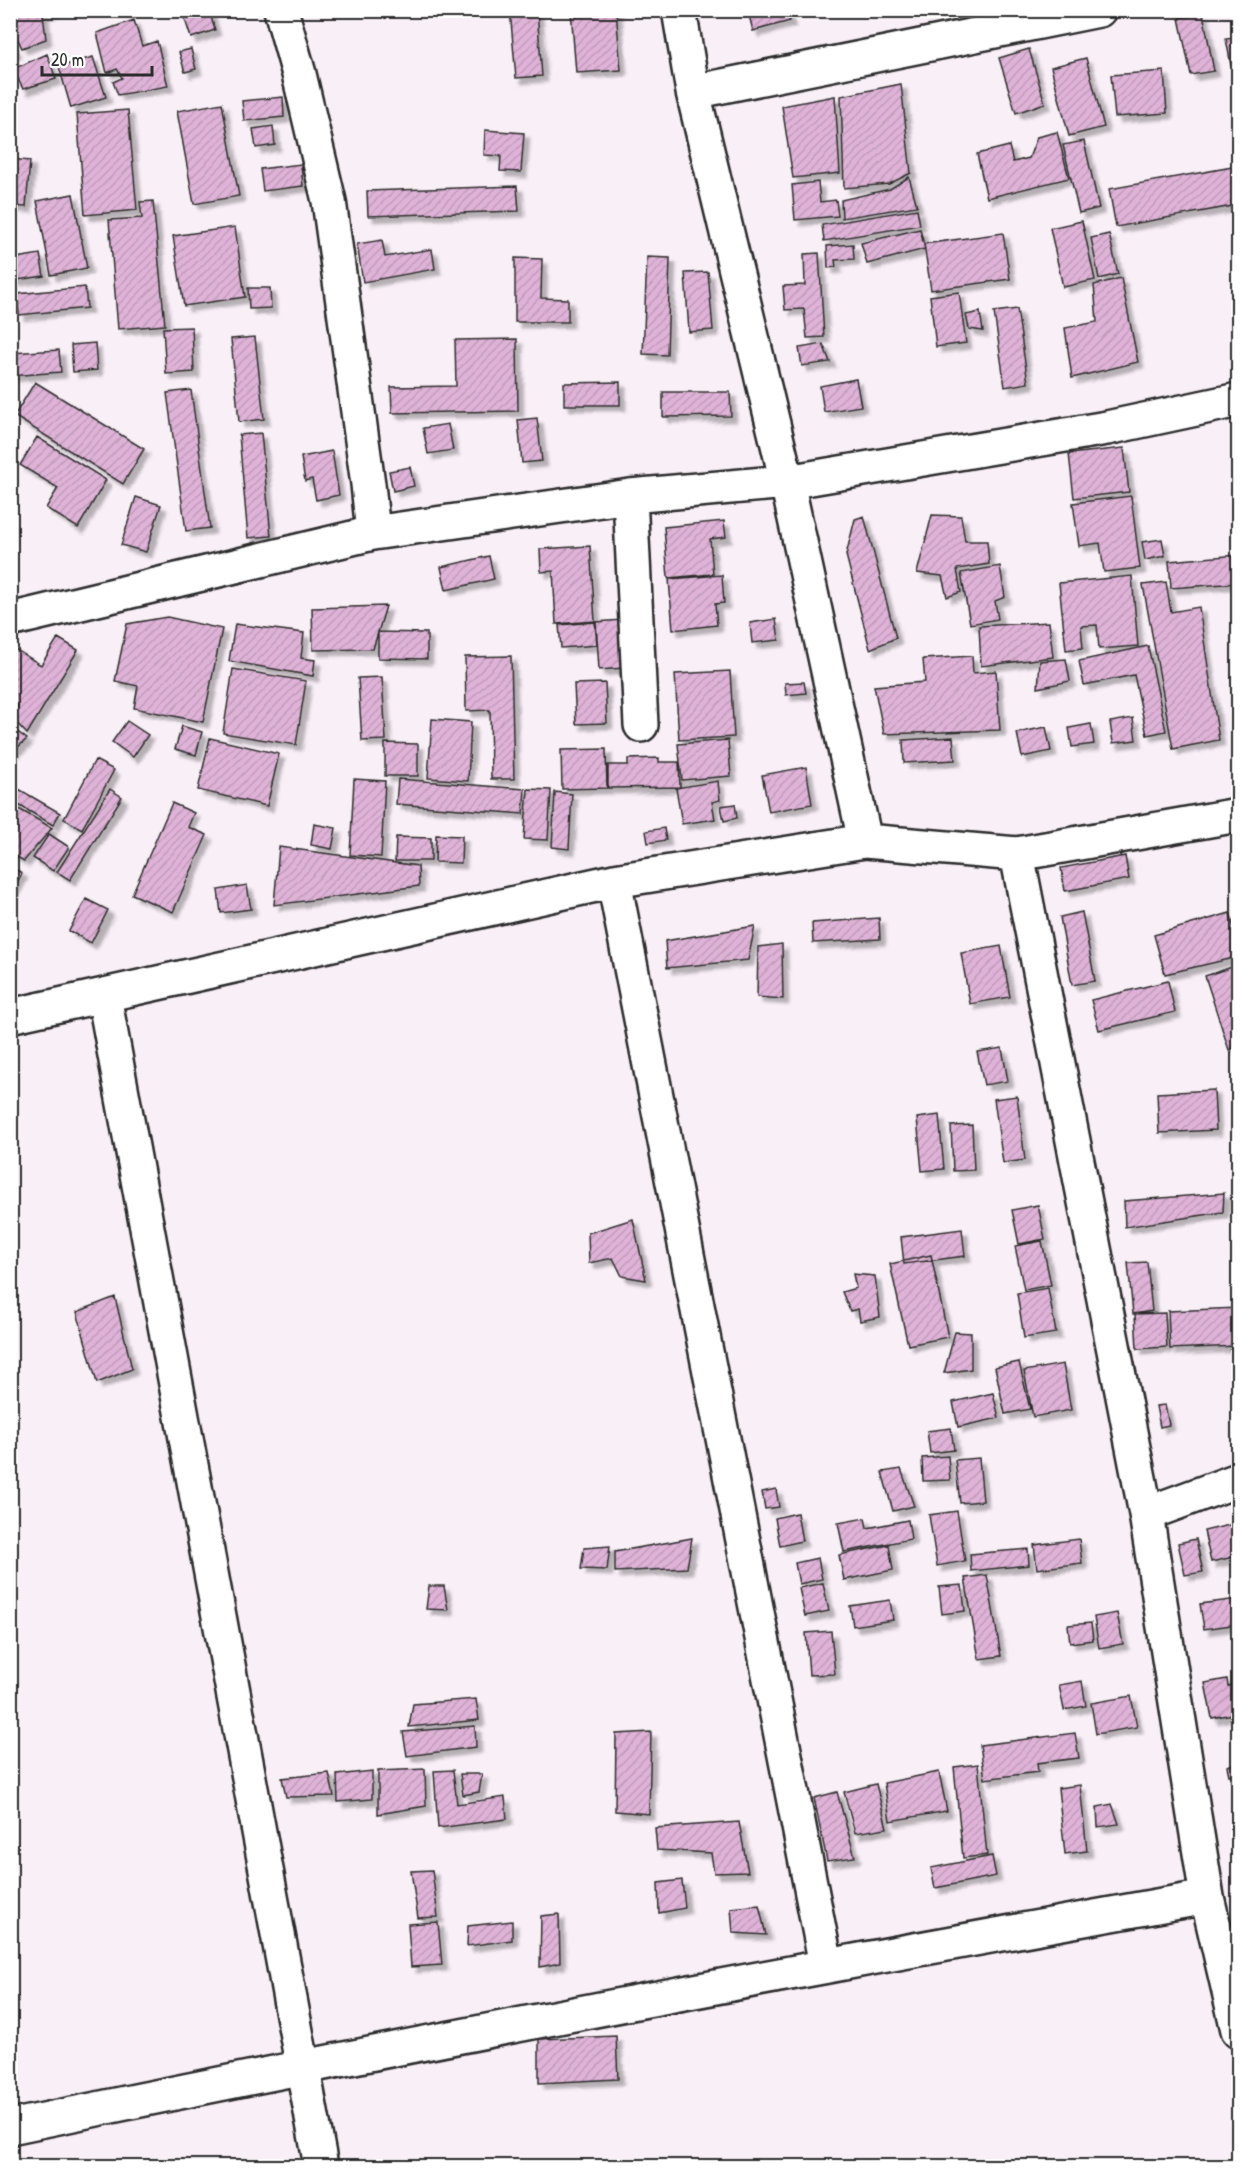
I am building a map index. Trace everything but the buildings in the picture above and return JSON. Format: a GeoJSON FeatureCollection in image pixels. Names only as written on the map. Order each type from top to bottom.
{"type":"FeatureCollection","features":[{"type":"Feature","properties":{"kind":"street"},"geometry":{"type":"LineString","coordinates":[[281,10],[299,74],[329,201],[373,533]]}},
{"type":"Feature","properties":{"kind":"street"},"geometry":{"type":"LineString","coordinates":[[679,10],[693,92],[787,482],[865,841]]}},
{"type":"Feature","properties":{"kind":"street"},"geometry":{"type":"LineString","coordinates":[[693,92],[1099,10]]}},
{"type":"Feature","properties":{"kind":"street"},"geometry":{"type":"LineString","coordinates":[[10,620],[373,533],[630,496],[787,482],[1107,428],[1239,400]]}},
{"type":"Feature","properties":{"kind":"street"},"geometry":{"type":"LineString","coordinates":[[630,496],[641,725]]}},
{"type":"Feature","properties":{"kind":"street"},"geometry":{"type":"LineString","coordinates":[[10,1016],[614,880],[865,841],[1017,854],[1239,815]]}},
{"type":"Feature","properties":{"kind":"street"},"geometry":{"type":"LineString","coordinates":[[1017,854],[1146,1514],[1207,1897],[1239,2030]]}},
{"type":"Feature","properties":{"kind":"street"},"geometry":{"type":"LineString","coordinates":[[614,880],[826,1965]]}},
{"type":"Feature","properties":{"kind":"street"},"geometry":{"type":"LineString","coordinates":[[104,996],[321,2166]]}},
{"type":"Feature","properties":{"kind":"street"},"geometry":{"type":"LineString","coordinates":[[1146,1514],[1239,1480]]}},
{"type":"Feature","properties":{"kind":"street"},"geometry":{"type":"LineString","coordinates":[[10,2127],[302,2066],[826,1965],[1207,1897]]}}]}
